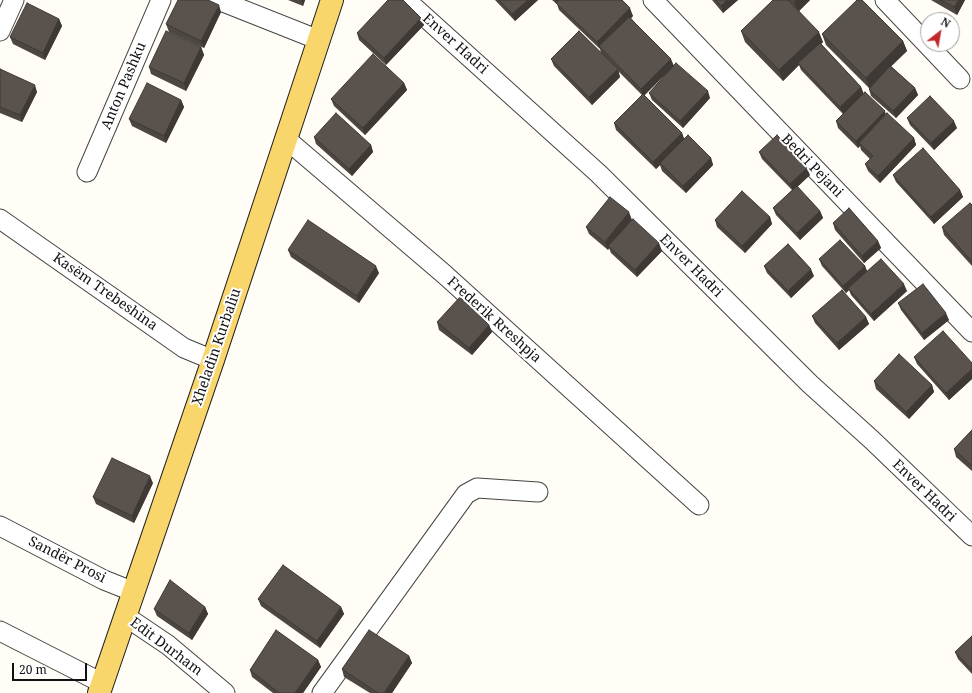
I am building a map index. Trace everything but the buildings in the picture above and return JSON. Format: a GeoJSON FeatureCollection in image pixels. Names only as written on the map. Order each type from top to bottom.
{"type":"FeatureCollection","features":[{"type":"Feature","properties":{"kind":"main road","name":"Xheladin Kurbaliu"},"geometry":{"type":"LineString","coordinates":[[100,688],[213,360],[332,0]]}},
{"type":"Feature","properties":{"kind":"street"},"geometry":{"type":"LineString","coordinates":[[0,31],[14,0]]}},
{"type":"Feature","properties":{"kind":"street","name":"Anton Pashku"},"geometry":{"type":"LineString","coordinates":[[87,172],[161,0]]}},
{"type":"Feature","properties":{"kind":"street"},"geometry":{"type":"LineString","coordinates":[[218,0],[319,40]]}},
{"type":"Feature","properties":{"kind":"street","name":"Enver Hadri"},"geometry":{"type":"LineString","coordinates":[[406,0],[599,174],[810,384],[872,440],[972,536]]}},
{"type":"Feature","properties":{"kind":"street","name":"Bedri Pejani"},"geometry":{"type":"LineString","coordinates":[[653,0],[972,332]]}},
{"type":"Feature","properties":{"kind":"street"},"geometry":{"type":"LineString","coordinates":[[885,0],[960,79]]}},
{"type":"Feature","properties":{"kind":"street","name":"Frederik Rreshpja"},"geometry":{"type":"LineString","coordinates":[[286,140],[444,274],[699,505]]}},
{"type":"Feature","properties":{"kind":"street","name":"Kasëm Trebeshina"},"geometry":{"type":"LineString","coordinates":[[0,219],[184,348],[213,360]]}},
{"type":"Feature","properties":{"kind":"street"},"geometry":{"type":"LineString","coordinates":[[322,693],[466,494],[477,488],[538,492]]}},
{"type":"Feature","properties":{"kind":"street","name":"Sandër Prosi"},"geometry":{"type":"LineString","coordinates":[[0,526],[104,580],[134,592]]}},
{"type":"Feature","properties":{"kind":"street","name":"Edit Durham"},"geometry":{"type":"LineString","coordinates":[[125,616],[168,645],[225,693]]}},
{"type":"Feature","properties":{"kind":"street"},"geometry":{"type":"LineString","coordinates":[[0,631],[100,688]]}}]}
